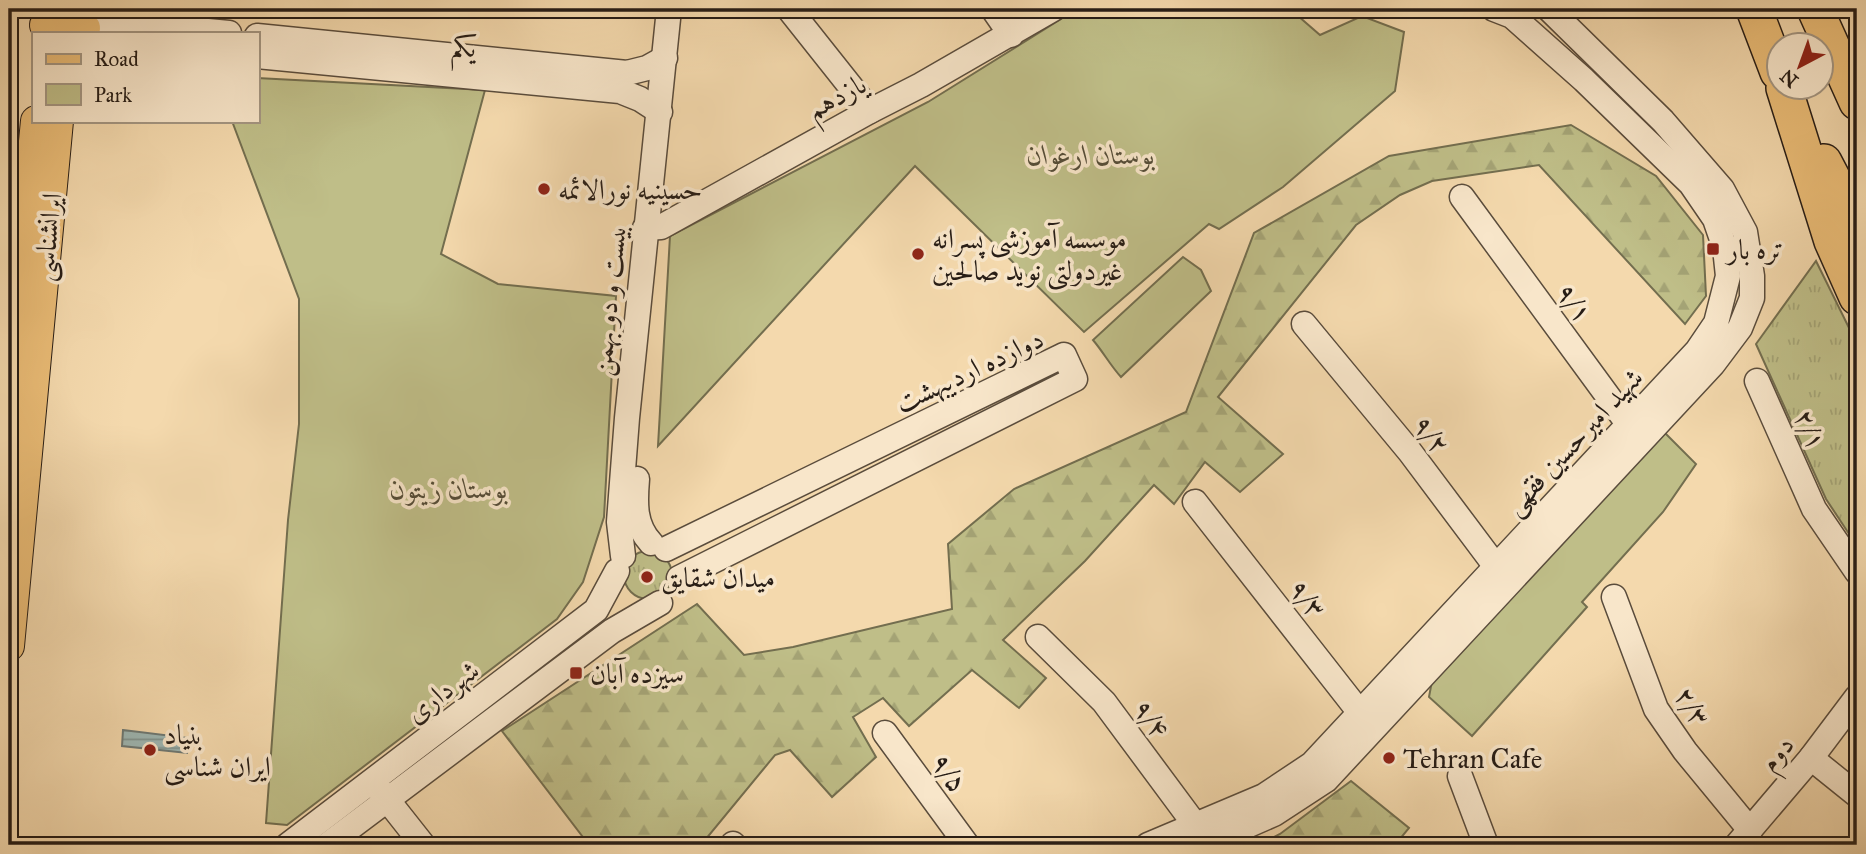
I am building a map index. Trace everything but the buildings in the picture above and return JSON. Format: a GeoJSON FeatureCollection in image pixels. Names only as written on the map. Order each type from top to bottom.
{"type":"FeatureCollection","features":[{"type":"Feature","properties":{"kind":"highway"},"geometry":{"type":"LineString","coordinates":[[1754,9],[1764,34]]}},
{"type":"Feature","properties":{"kind":"highway"},"geometry":{"type":"LineString","coordinates":[[1815,9],[1857,102]]}},
{"type":"Feature","properties":{"kind":"highway"},"geometry":{"type":"LineString","coordinates":[[1789,102],[1832,241],[1857,297]]}},
{"type":"Feature","properties":{"kind":"highway"},"geometry":{"type":"LineString","coordinates":[[1792,102],[1857,225]]}},
{"type":"Feature","properties":{"kind":"main road","name":"ایرانشناسی"},"geometry":{"type":"LineString","coordinates":[[9,400],[36,122]]}},
{"type":"Feature","properties":{"kind":"main road","name":"ایرانشناسی"},"geometry":{"type":"LineString","coordinates":[[9,646],[16,489],[58,122]]}},
{"type":"Feature","properties":{"kind":"street","name":"بیست و دو بهمن"},"geometry":{"type":"LineString","coordinates":[[659,546],[642,534],[635,503],[660,113],[670,9]]}},
{"type":"Feature","properties":{"kind":"street","name":"بیست و دو بهمن"},"geometry":{"type":"LineString","coordinates":[[620,563],[620,509],[653,227],[686,9]]}},
{"type":"Feature","properties":{"kind":"street"},"geometry":{"type":"LineString","coordinates":[[789,9],[870,111]]}},
{"type":"Feature","properties":{"kind":"street"},"geometry":{"type":"LineString","coordinates":[[993,9],[1011,35]]}},
{"type":"Feature","properties":{"kind":"street","name":"یازدهم"},"geometry":{"type":"LineString","coordinates":[[653,227],[1011,35],[1053,9]]}},
{"type":"Feature","properties":{"kind":"street","name":"شهید امیرحسین فقهی"},"geometry":{"type":"LineString","coordinates":[[1148,845],[1201,839],[1274,814],[1326,780],[1369,721],[1636,432],[1716,323],[1728,276],[1725,248],[1715,219],[1690,184],[1584,80],[1511,16],[1494,9]]}},
{"type":"Feature","properties":{"kind":"street","name":"شهید امیرحسین فقهی"},"geometry":{"type":"LineString","coordinates":[[1549,9],[1663,121],[1722,189],[1745,232],[1752,276],[1752,298],[1740,328],[1713,364],[1636,432]]}},
{"type":"Feature","properties":{"kind":"street"},"geometry":{"type":"LineString","coordinates":[[68,23],[101,21],[218,32]]}},
{"type":"Feature","properties":{"kind":"street","name":"یکم"},"geometry":{"type":"LineString","coordinates":[[259,36],[627,73],[647,68],[665,58]]}},
{"type":"Feature","properties":{"kind":"street","name":"یکم"},"geometry":{"type":"LineString","coordinates":[[259,56],[620,91],[640,99],[660,113]]}},
{"type":"Feature","properties":{"kind":"street","name":"۹/۱"},"geometry":{"type":"LineString","coordinates":[[1462,197],[1636,432]]}},
{"type":"Feature","properties":{"kind":"street","name":"۹/۲"},"geometry":{"type":"LineString","coordinates":[[1304,324],[1410,452],[1504,575]]}},
{"type":"Feature","properties":{"kind":"street","name":"دوازده اردیبهشت"},"geometry":{"type":"LineString","coordinates":[[659,546],[1064,355],[1075,379],[679,578]]}},
{"type":"Feature","properties":{"kind":"street","name":"۲/۱"},"geometry":{"type":"LineString","coordinates":[[1757,381],[1814,509],[1857,572]]}},
{"type":"Feature","properties":{"kind":"street","name":"۹/۳"},"geometry":{"type":"LineString","coordinates":[[1195,502],[1369,721]]}},
{"type":"Feature","properties":{"kind":"street"},"geometry":{"type":"LineString","coordinates":[[640,544],[659,546],[674,557],[679,578],[673,593],[660,603],[639,604],[629,599],[622,591],[618,581],[620,563],[631,548],[640,544]]}},
{"type":"Feature","properties":{"kind":"street","name":"شهرداری"},"geometry":{"type":"LineString","coordinates":[[327,845],[380,790],[596,610],[620,563]]}},
{"type":"Feature","properties":{"kind":"street","name":"۲/۳"},"geometry":{"type":"LineString","coordinates":[[1614,597],[1656,709],[1744,837]]}},
{"type":"Feature","properties":{"kind":"street","name":"شهرداری"},"geometry":{"type":"LineString","coordinates":[[289,845],[380,790],[612,631],[660,603]]}},
{"type":"Feature","properties":{"kind":"street","name":"۹/۴"},"geometry":{"type":"LineString","coordinates":[[1038,637],[1104,702],[1201,839]]}},
{"type":"Feature","properties":{"kind":"street","name":"دوم"},"geometry":{"type":"LineString","coordinates":[[1744,837],[1811,758],[1857,697]]}},
{"type":"Feature","properties":{"kind":"street","name":"۹/۵"},"geometry":{"type":"LineString","coordinates":[[885,733],[967,845]]}},
{"type":"Feature","properties":{"kind":"street"},"geometry":{"type":"LineString","coordinates":[[1811,758],[1857,795]]}},
{"type":"Feature","properties":{"kind":"street"},"geometry":{"type":"LineString","coordinates":[[1460,776],[1486,845]]}},
{"type":"Feature","properties":{"kind":"street"},"geometry":{"type":"LineString","coordinates":[[380,790],[423,845]]}},
{"type":"Feature","properties":{"kind":"green space","name":"بوستان ارغوان"},"geometry":{"type":"Polygon","coordinates":[[[1077,9],[1290,9],[1320,35],[1362,16],[1404,32],[1395,91],[1283,187],[1219,229],[1209,224],[1084,332],[915,166],[658,446],[670,236],[928,102],[1077,9]]]}},
{"type":"Feature","properties":{"kind":"green space","name":"بوستان زیتون"},"geometry":{"type":"Polygon","coordinates":[[[259,78],[485,90],[441,254],[498,284],[616,296],[604,517],[583,582],[557,619],[287,825],[266,823],[288,520],[299,424],[299,299],[232,122],[259,122],[259,78]]]}},
{"type":"Feature","properties":{"kind":"green space"},"geometry":{"type":"Polygon","coordinates":[[[1571,125],[1656,176],[1703,235],[1706,296],[1685,324],[1539,165],[1432,181],[1400,195],[1356,225],[1218,397],[1283,454],[1240,492],[1205,462],[1174,504],[1154,485],[1085,561],[1003,640],[1046,678],[1019,708],[972,670],[909,726],[883,698],[853,717],[876,757],[832,797],[790,750],[775,755],[701,845],[589,845],[502,731],[697,604],[744,655],[793,647],[952,609],[948,544],[1014,489],[1186,412],[1254,233],[1389,156],[1571,125]]]}},
{"type":"Feature","properties":{"kind":"green space"},"geometry":{"type":"Polygon","coordinates":[[[1183,257],[1201,270],[1211,291],[1121,377],[1093,340],[1183,257]]]}},
{"type":"Feature","properties":{"kind":"green space"},"geometry":{"type":"Polygon","coordinates":[[[1816,261],[1857,344],[1857,546],[1826,499],[1756,344],[1816,261]]]}},
{"type":"Feature","properties":{"kind":"green space"},"geometry":{"type":"Polygon","coordinates":[[[1662,430],[1696,464],[1663,512],[1582,602],[1587,607],[1472,736],[1429,697],[1432,681],[1662,430]]]}},
{"type":"Feature","properties":{"kind":"green space","name":"میدان شقایق"},"geometry":{"type":"Polygon","coordinates":[[[648,551],[665,558],[672,575],[665,592],[648,599],[631,592],[624,575],[631,558],[648,551]]]}},
{"type":"Feature","properties":{"kind":"green space"},"geometry":{"type":"Polygon","coordinates":[[[1351,781],[1409,828],[1395,845],[1258,845],[1280,834],[1351,781]]]}},
{"type":"Feature","properties":{"kind":"water"},"geometry":{"type":"Polygon","coordinates":[[[123,730],[189,738],[187,753],[122,746],[123,730]]]}},
{"type":"Feature","properties":{"kind":"place","name":"حسینیه نورالائمه"},"geometry":{"type":"Point","coordinates":[544,189]}},
{"type":"Feature","properties":{"kind":"place","name":"تره بار"},"geometry":{"type":"Point","coordinates":[1713,249]}},
{"type":"Feature","properties":{"kind":"place","name":"موسسه آموزشی پسرانه غیردولتی نوید صالحین"},"geometry":{"type":"Point","coordinates":[918,254]}},
{"type":"Feature","properties":{"kind":"place","name":"میدان شقایق"},"geometry":{"type":"Point","coordinates":[647,577]}},
{"type":"Feature","properties":{"kind":"place","name":"سیزده آبان"},"geometry":{"type":"Point","coordinates":[576,673]}},
{"type":"Feature","properties":{"kind":"place","name":"بنیاد ایران شناسی"},"geometry":{"type":"Point","coordinates":[150,750]}},
{"type":"Feature","properties":{"kind":"place","name":"Tehran Cafe"},"geometry":{"type":"Point","coordinates":[1389,758]}}]}
